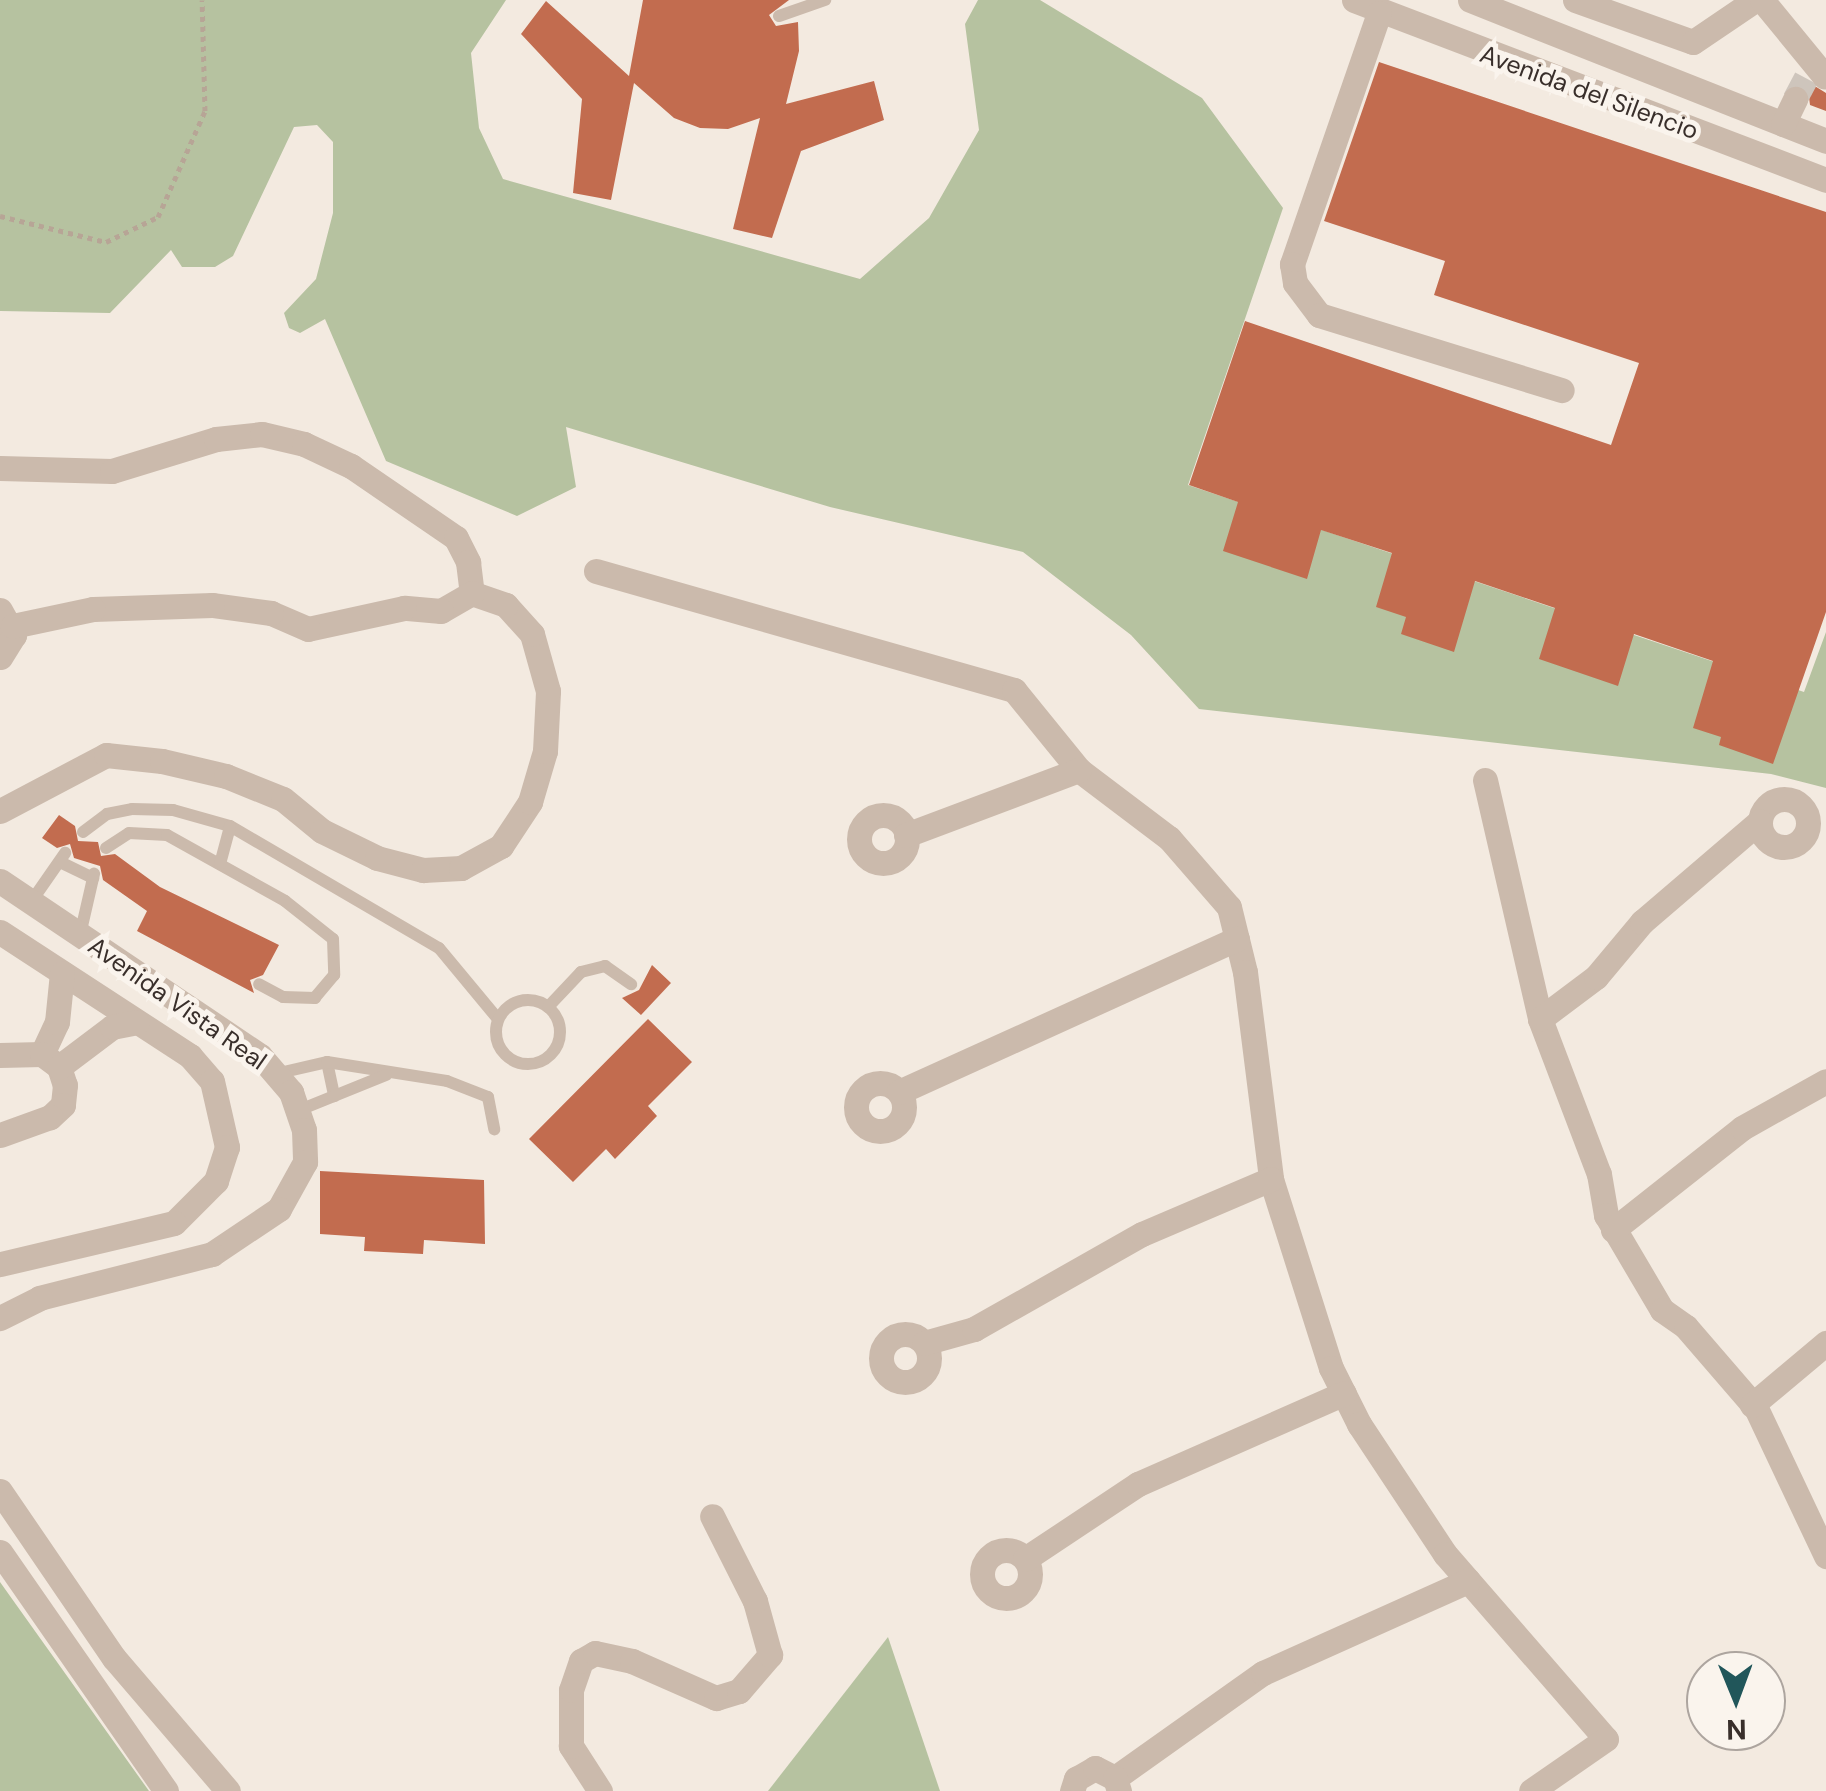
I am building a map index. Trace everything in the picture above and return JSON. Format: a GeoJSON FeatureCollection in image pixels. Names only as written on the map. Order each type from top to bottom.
{"type":"FeatureCollection","features":[{"type":"Feature","properties":{"kind":"street","name":"Avenida del Silencio"},"geometry":{"type":"LineString","coordinates":[[1354,0],[1378,14],[1826,180]]}},
{"type":"Feature","properties":{"kind":"street","name":"Avenida del Silencio"},"geometry":{"type":"LineString","coordinates":[[1470,0],[1826,141]]}},
{"type":"Feature","properties":{"kind":"street"},"geometry":{"type":"LineString","coordinates":[[1575,0],[1693,42],[1759,0],[1810,80],[1782,124]]}},
{"type":"Feature","properties":{"kind":"street"},"geometry":{"type":"LineString","coordinates":[[1479,52],[1498,11]]}},
{"type":"Feature","properties":{"kind":"street"},"geometry":{"type":"LineString","coordinates":[[1378,14],[1292,264],[1294,283],[1319,315],[1562,390]]}},
{"type":"Feature","properties":{"kind":"street"},"geometry":{"type":"LineString","coordinates":[[0,468],[112,470],[216,439],[262,434],[304,444],[350,466],[456,538],[468,562],[472,593]]}},
{"type":"Feature","properties":{"kind":"street"},"geometry":{"type":"LineString","coordinates":[[596,571],[1014,690],[1079,770],[1170,838],[1228,907],[1237,940],[1270,1179],[1344,1393],[1468,1581],[1606,1739],[1531,1791]]}},
{"type":"Feature","properties":{"kind":"street"},"geometry":{"type":"LineString","coordinates":[[0,657],[11,644],[6,618],[93,609],[212,605],[270,612],[308,629],[404,608],[441,611],[472,593],[506,605],[532,634],[548,691],[545,751],[530,802],[501,846],[461,868],[422,870],[376,858],[322,831],[283,799],[226,776],[162,761],[106,755],[6,808],[0,830]]}},
{"type":"Feature","properties":{"kind":"street"},"geometry":{"type":"LineString","coordinates":[[906,835],[1079,770]]}},
{"type":"Feature","properties":{"kind":"street"},"geometry":{"type":"LineString","coordinates":[[1485,780],[1540,1018],[1600,1174],[1613,1230],[1662,1310],[1686,1327],[1752,1404],[1826,1556]]}},
{"type":"Feature","properties":{"kind":"street"},"geometry":{"type":"LineString","coordinates":[[1540,1018],[1596,977],[1642,922],[1760,821]]}},
{"type":"Feature","properties":{"kind":"street","name":"Avenida Vista Real"},"geometry":{"type":"LineString","coordinates":[[0,882],[233,1038],[275,1074],[297,1111],[305,1162],[278,1210],[212,1254],[40,1298],[0,1318]]}},
{"type":"Feature","properties":{"kind":"street","name":"Avenida Vista Real"},"geometry":{"type":"LineString","coordinates":[[0,932],[190,1056],[212,1081],[227,1148],[216,1181],[174,1223],[88,1248],[0,1264]]}},
{"type":"Feature","properties":{"kind":"street"},"geometry":{"type":"LineString","coordinates":[[899,1092],[1237,940]]}},
{"type":"Feature","properties":{"kind":"street"},"geometry":{"type":"LineString","coordinates":[[0,1135],[50,1117],[64,1104],[50,1060],[62,973]]}},
{"type":"Feature","properties":{"kind":"street"},"geometry":{"type":"LineString","coordinates":[[0,1054],[50,1060],[112,1027],[137,1022]]}},
{"type":"Feature","properties":{"kind":"street"},"geometry":{"type":"LineString","coordinates":[[1613,1230],[1742,1128],[1826,1081]]}},
{"type":"Feature","properties":{"kind":"street"},"geometry":{"type":"LineString","coordinates":[[924,1343],[974,1330],[1142,1234],[1270,1179]]}},
{"type":"Feature","properties":{"kind":"street"},"geometry":{"type":"LineString","coordinates":[[88,1248],[109,1283]]}},
{"type":"Feature","properties":{"kind":"street"},"geometry":{"type":"LineString","coordinates":[[1752,1404],[1826,1343]]}},
{"type":"Feature","properties":{"kind":"street"},"geometry":{"type":"LineString","coordinates":[[1025,1559],[1138,1484],[1344,1393]]}},
{"type":"Feature","properties":{"kind":"street"},"geometry":{"type":"LineString","coordinates":[[0,1491],[114,1658],[183,1745],[228,1791]]}},
{"type":"Feature","properties":{"kind":"street"},"geometry":{"type":"LineString","coordinates":[[600,1791],[572,1746],[571,1690],[580,1661],[595,1653],[632,1661],[716,1698],[739,1691],[770,1655],[755,1601],[712,1516]]}},
{"type":"Feature","properties":{"kind":"street"},"geometry":{"type":"LineString","coordinates":[[0,1552],[166,1791]]}},
{"type":"Feature","properties":{"kind":"street"},"geometry":{"type":"LineString","coordinates":[[1072,1791],[1084,1771],[1095,1768],[1117,1784],[1263,1673],[1468,1581]]}},
{"type":"Feature","properties":{"kind":"street"},"geometry":{"type":"LineString","coordinates":[[84,1676],[114,1658]]}},
{"type":"Feature","properties":{"kind":"street"},"geometry":{"type":"LineString","coordinates":[[149,1770],[183,1745]]}},
{"type":"Feature","properties":{"kind":"lane"},"geometry":{"type":"LineString","coordinates":[[779,16],[826,0]]}},
{"type":"Feature","properties":{"kind":"lane"},"geometry":{"type":"LineString","coordinates":[[167,835],[173,810]]}},
{"type":"Feature","properties":{"kind":"lane"},"geometry":{"type":"LineString","coordinates":[[83,832],[107,814],[173,810],[230,826],[440,948],[498,1018]]}},
{"type":"Feature","properties":{"kind":"lane"},"geometry":{"type":"LineString","coordinates":[[220,864],[230,826]]}},
{"type":"Feature","properties":{"kind":"lane"},"geometry":{"type":"LineString","coordinates":[[106,848],[129,832],[167,835],[286,901],[333,939],[334,975],[315,998],[284,996],[259,984]]}},
{"type":"Feature","properties":{"kind":"lane"},"geometry":{"type":"LineString","coordinates":[[31,902],[62,858],[93,876],[80,935]]}},
{"type":"Feature","properties":{"kind":"lane"},"geometry":{"type":"LineString","coordinates":[[548,1007],[581,972],[605,966],[631,984]]}},
{"type":"Feature","properties":{"kind":"lane"},"geometry":{"type":"LineString","coordinates":[[535,998],[548,1007],[560,1034],[552,1055],[532,1066],[510,1060],[497,1042],[498,1018],[513,1002],[535,998]]}},
{"type":"Feature","properties":{"kind":"lane"},"geometry":{"type":"LineString","coordinates":[[326,1062],[334,1096]]}},
{"type":"Feature","properties":{"kind":"lane"},"geometry":{"type":"LineString","coordinates":[[275,1074],[326,1062],[386,1075],[447,1081],[488,1097],[494,1128]]}},
{"type":"Feature","properties":{"kind":"lane"},"geometry":{"type":"LineString","coordinates":[[297,1111],[386,1075]]}},
{"type":"Feature","properties":{"kind":"path"},"geometry":{"type":"LineString","coordinates":[[0,216],[106,242],[158,218],[204,111],[202,0]]}},
{"type":"Feature","properties":{"kind":"green space"},"geometry":{"type":"Polygon","coordinates":[[[0,0],[506,0],[471,53],[479,128],[503,179],[860,279],[929,218],[979,130],[965,24],[978,0],[1040,0],[1202,98],[1283,208],[1188,485],[1804,692],[1826,632],[1826,788],[1771,774],[1199,709],[1131,635],[1023,552],[830,507],[566,427],[576,487],[517,516],[386,461],[325,319],[300,333],[289,328],[284,313],[316,279],[333,213],[333,142],[317,125],[294,127],[233,256],[215,267],[182,267],[171,250],[110,313],[0,311],[0,0]]]}},
{"type":"Feature","properties":{"kind":"green space"},"geometry":{"type":"Polygon","coordinates":[[[0,1582],[144,1784],[149,1791],[0,1791],[0,1582]]]}},
{"type":"Feature","properties":{"kind":"green space"},"geometry":{"type":"Polygon","coordinates":[[[888,1637],[940,1791],[768,1791],[888,1637]]]}},
{"type":"Feature","properties":{"kind":"building"},"geometry":{"type":"Polygon","coordinates":[[[643,0],[789,0],[769,15],[776,26],[798,22],[799,51],[786,104],[874,81],[884,120],[801,151],[772,238],[733,229],[760,118],[728,129],[700,128],[674,118],[634,83],[611,200],[573,193],[582,99],[521,34],[546,1],[629,76],[643,0]]]}},
{"type":"Feature","properties":{"kind":"building"},"geometry":{"type":"Polygon","coordinates":[[[1379,62],[1826,212],[1826,612],[1773,764],[1719,745],[1721,737],[1693,728],[1713,661],[1634,634],[1618,686],[1539,659],[1555,608],[1475,581],[1454,652],[1401,634],[1406,617],[1376,607],[1392,553],[1321,530],[1307,579],[1223,551],[1238,502],[1189,485],[1245,321],[1611,445],[1639,363],[1434,295],[1445,261],[1324,221],[1379,62]]]}},
{"type":"Feature","properties":{"kind":"building"},"geometry":{"type":"Polygon","coordinates":[[[1797,75],[1826,93],[1826,111],[1810,105],[1808,89],[1794,83],[1797,75]]]}},
{"type":"Feature","properties":{"kind":"building"},"geometry":{"type":"Polygon","coordinates":[[[59,815],[75,826],[78,841],[98,842],[101,856],[115,854],[160,887],[279,945],[263,975],[250,980],[254,993],[137,931],[147,911],[103,880],[100,866],[74,858],[70,844],[57,848],[42,838],[59,815]]]}},
{"type":"Feature","properties":{"kind":"building"},"geometry":{"type":"Polygon","coordinates":[[[652,965],[671,983],[641,1015],[622,998],[639,990],[652,965]]]}},
{"type":"Feature","properties":{"kind":"building"},"geometry":{"type":"Polygon","coordinates":[[[648,1019],[692,1062],[648,1106],[657,1116],[615,1159],[606,1149],[573,1182],[529,1139],[648,1019]]]}},
{"type":"Feature","properties":{"kind":"building"},"geometry":{"type":"Polygon","coordinates":[[[320,1171],[484,1180],[485,1244],[424,1240],[423,1254],[364,1251],[365,1237],[320,1234],[320,1171]]]}},
{"type":"Feature","properties":{"kind":"tunnel"},"geometry":{"type":"LineString","coordinates":[[1795,99],[1806,78]]}}]}
